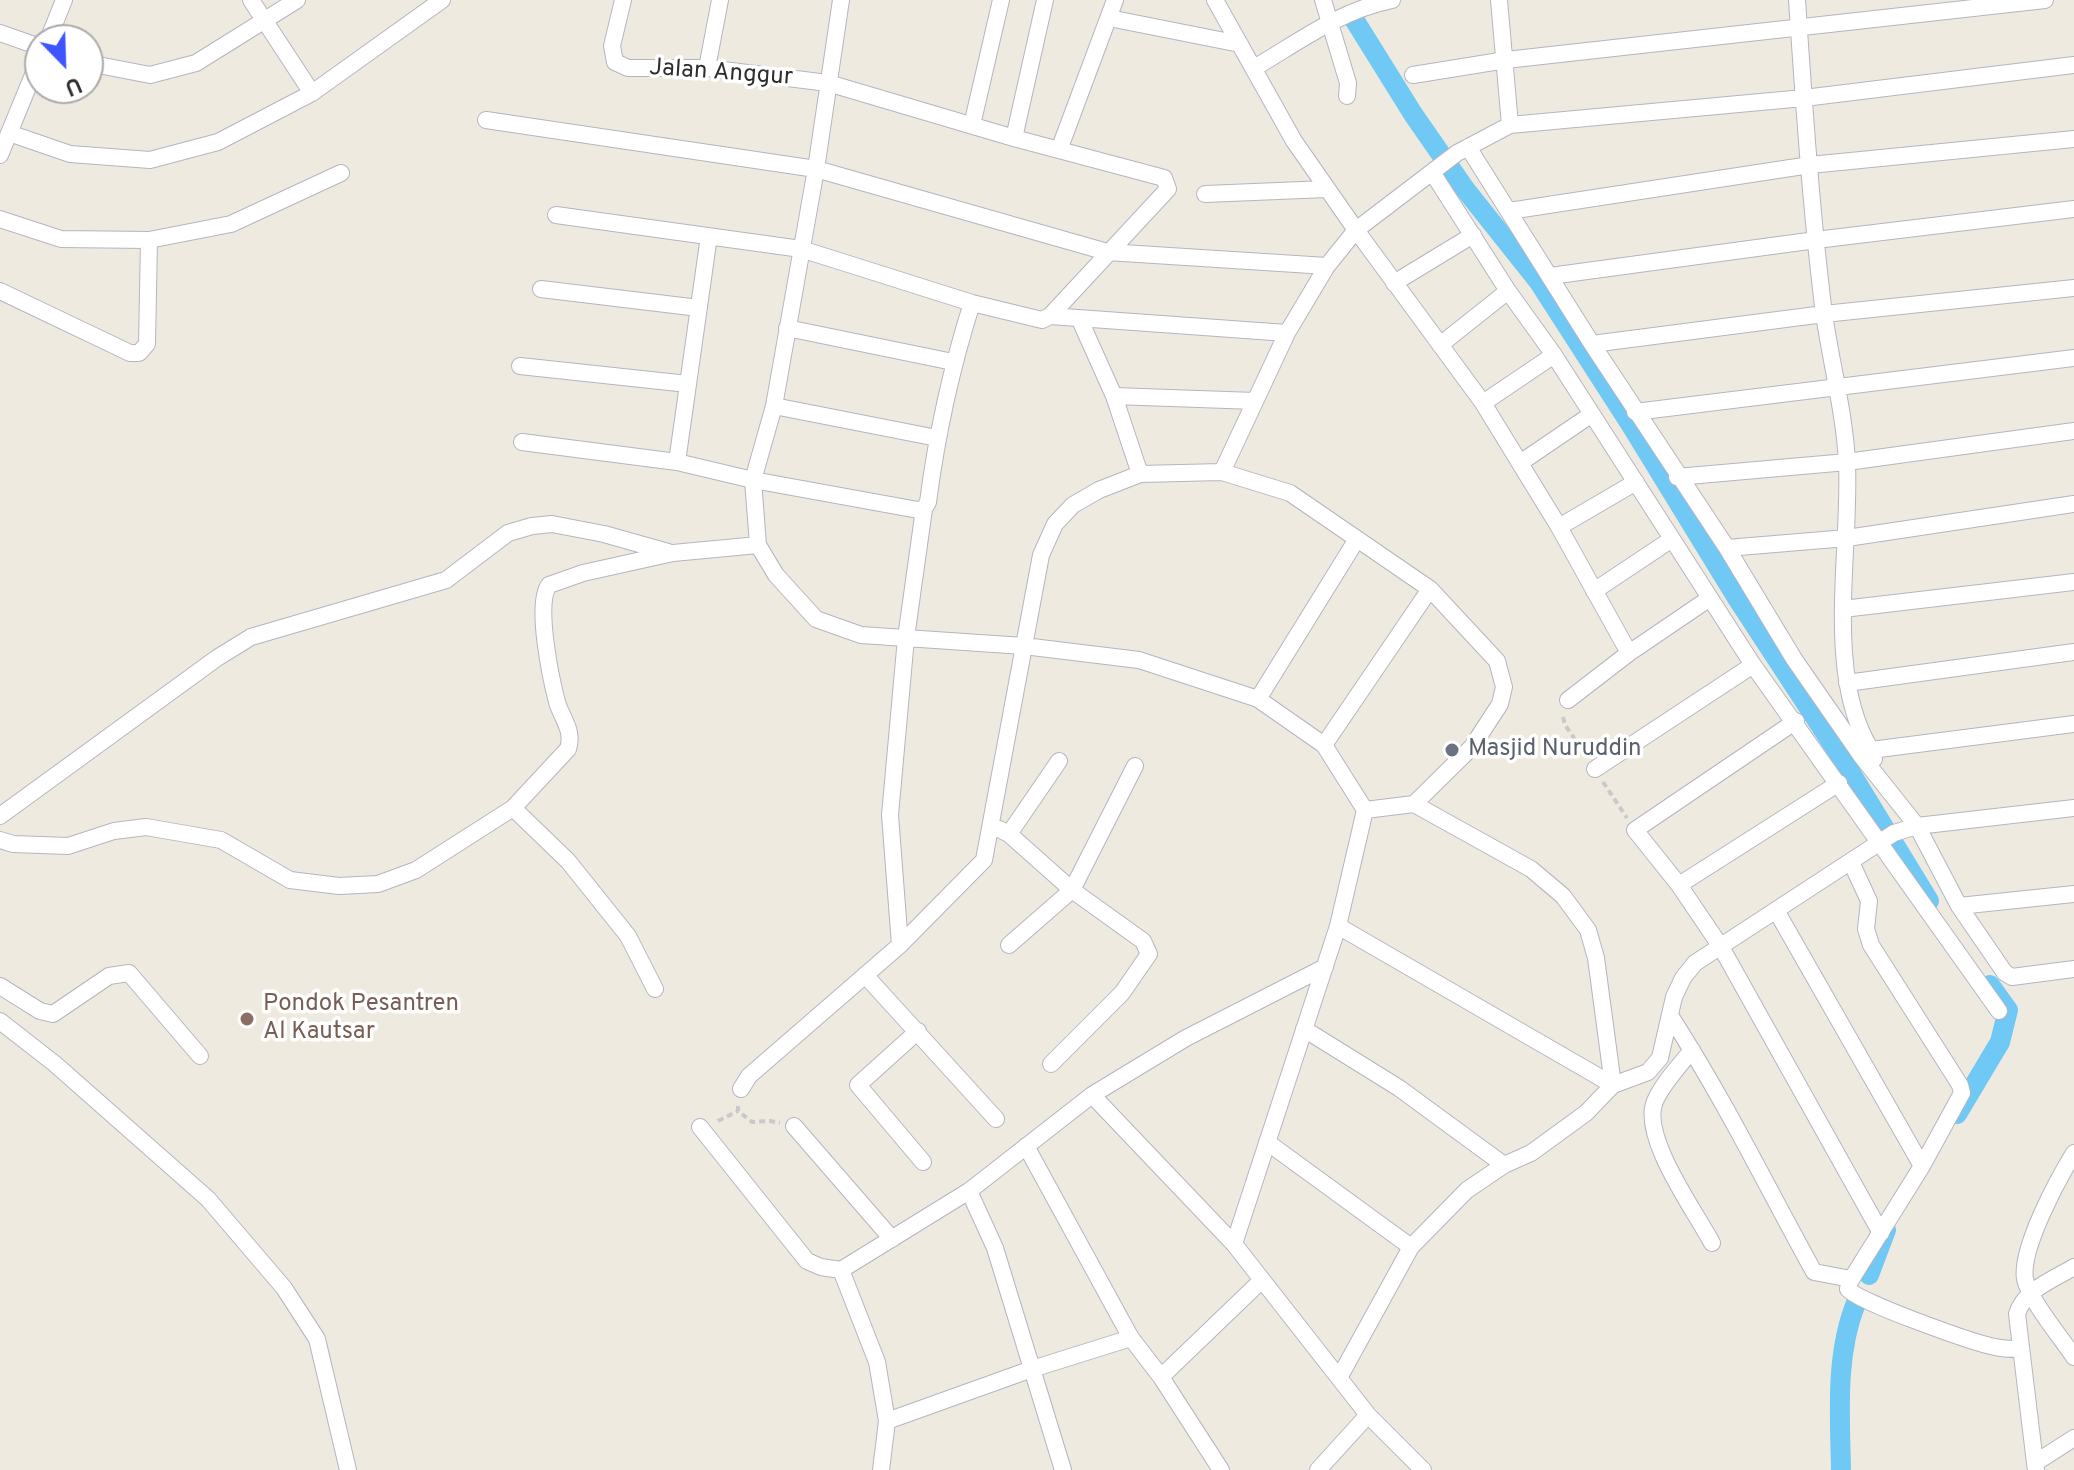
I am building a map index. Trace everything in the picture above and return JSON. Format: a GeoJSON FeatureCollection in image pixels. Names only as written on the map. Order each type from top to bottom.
{"type":"FeatureCollection","features":[{"type":"Feature","properties":{"kind":"street"},"geometry":{"type":"LineString","coordinates":[[54,24],[64,0]]}},
{"type":"Feature","properties":{"kind":"street"},"geometry":{"type":"LineString","coordinates":[[251,0],[312,93]]}},
{"type":"Feature","properties":{"kind":"street"},"geometry":{"type":"LineString","coordinates":[[104,66],[150,75],[196,63],[297,0]]}},
{"type":"Feature","properties":{"kind":"street"},"geometry":{"type":"LineString","coordinates":[[9,133],[70,154],[150,160],[218,142],[312,93],[442,0]]}},
{"type":"Feature","properties":{"kind":"street","name":"Jalan Anggur"},"geometry":{"type":"LineString","coordinates":[[623,0],[612,46],[615,62],[628,68],[707,68],[828,83],[1164,178],[1168,189],[1107,252]]}},
{"type":"Feature","properties":{"kind":"street"},"geometry":{"type":"LineString","coordinates":[[707,68],[720,0]]}},
{"type":"Feature","properties":{"kind":"street"},"geometry":{"type":"LineString","coordinates":[[841,0],[816,169],[774,406],[753,480],[758,545],[776,575],[816,619],[861,635],[1024,646],[1139,660],[1258,699],[1324,745],[1365,810],[1338,926],[1234,1244]]}},
{"type":"Feature","properties":{"kind":"street"},"geometry":{"type":"LineString","coordinates":[[972,125],[1001,0]]}},
{"type":"Feature","properties":{"kind":"street"},"geometry":{"type":"LineString","coordinates":[[1014,138],[1045,0]]}},
{"type":"Feature","properties":{"kind":"street"},"geometry":{"type":"LineString","coordinates":[[1059,150],[1115,0]]}},
{"type":"Feature","properties":{"kind":"street"},"geometry":{"type":"LineString","coordinates":[[1216,0],[1294,141],[1483,403],[1559,527],[1629,653]]}},
{"type":"Feature","properties":{"kind":"street"},"geometry":{"type":"LineString","coordinates":[[1323,0],[1348,83],[1347,96]]}},
{"type":"Feature","properties":{"kind":"street"},"geometry":{"type":"LineString","coordinates":[[1254,68],[1364,6],[1392,0]]}},
{"type":"Feature","properties":{"kind":"street"},"geometry":{"type":"LineString","coordinates":[[1499,0],[1510,125]]}},
{"type":"Feature","properties":{"kind":"street"},"geometry":{"type":"LineString","coordinates":[[1797,0],[1824,314],[1847,462],[1843,609],[1847,683],[1858,731],[1871,750],[1888,788]]}},
{"type":"Feature","properties":{"kind":"street"},"geometry":{"type":"LineString","coordinates":[[1413,75],[1506,60],[2045,0]]}},
{"type":"Feature","properties":{"kind":"street"},"geometry":{"type":"LineString","coordinates":[[1109,18],[1240,44]]}},
{"type":"Feature","properties":{"kind":"street"},"geometry":{"type":"LineString","coordinates":[[0,33],[24,41]]}},
{"type":"Feature","properties":{"kind":"street"},"geometry":{"type":"LineString","coordinates":[[1222,472],[1287,333],[1327,266],[1356,230],[1435,169],[1510,125],[1804,98],[2074,65]]}},
{"type":"Feature","properties":{"kind":"street"},"geometry":{"type":"LineString","coordinates":[[0,155],[24,97]]}},
{"type":"Feature","properties":{"kind":"street"},"geometry":{"type":"LineString","coordinates":[[486,120],[816,169],[1107,252],[1327,266]]}},
{"type":"Feature","properties":{"kind":"street"},"geometry":{"type":"LineString","coordinates":[[1509,211],[1810,165],[2074,139]]}},
{"type":"Feature","properties":{"kind":"street"},"geometry":{"type":"LineString","coordinates":[[1463,150],[1509,211],[1677,477],[1727,548],[1794,659],[1862,757],[1917,826],[1959,906],[2008,976],[2074,969]]}},
{"type":"Feature","properties":{"kind":"street"},"geometry":{"type":"LineString","coordinates":[[1435,169],[1508,291],[1554,355],[1753,665],[1839,783],[1887,839],[1999,1011]]}},
{"type":"Feature","properties":{"kind":"street"},"geometry":{"type":"LineString","coordinates":[[0,219],[61,239],[149,240],[231,224],[341,173]]}},
{"type":"Feature","properties":{"kind":"street"},"geometry":{"type":"LineString","coordinates":[[1205,194],[1327,189]]}},
{"type":"Feature","properties":{"kind":"street"},"geometry":{"type":"LineString","coordinates":[[1550,276],[2074,209]]}},
{"type":"Feature","properties":{"kind":"street"},"geometry":{"type":"LineString","coordinates":[[556,215],[801,249],[972,303],[1038,320],[1050,316],[1287,333]]}},
{"type":"Feature","properties":{"kind":"street"},"geometry":{"type":"LineString","coordinates":[[1394,283],[1473,235]]}},
{"type":"Feature","properties":{"kind":"street"},"geometry":{"type":"LineString","coordinates":[[677,462],[709,236]]}},
{"type":"Feature","properties":{"kind":"street"},"geometry":{"type":"LineString","coordinates":[[0,291],[130,353],[139,353],[147,344],[149,240]]}},
{"type":"Feature","properties":{"kind":"street"},"geometry":{"type":"LineString","coordinates":[[1050,316],[1107,252]]}},
{"type":"Feature","properties":{"kind":"street"},"geometry":{"type":"LineString","coordinates":[[1592,344],[1824,314],[2074,288]]}},
{"type":"Feature","properties":{"kind":"street"},"geometry":{"type":"LineString","coordinates":[[541,289],[699,308]]}},
{"type":"Feature","properties":{"kind":"street"},"geometry":{"type":"LineString","coordinates":[[1440,345],[1508,291]]}},
{"type":"Feature","properties":{"kind":"street"},"geometry":{"type":"LineString","coordinates":[[900,945],[890,815],[906,638],[937,438],[953,362],[972,303]]}},
{"type":"Feature","properties":{"kind":"street"},"geometry":{"type":"LineString","coordinates":[[1079,318],[1114,396],[1140,474]]}},
{"type":"Feature","properties":{"kind":"street"},"geometry":{"type":"LineString","coordinates":[[787,328],[953,362]]}},
{"type":"Feature","properties":{"kind":"street"},"geometry":{"type":"LineString","coordinates":[[1483,403],[1554,355]]}},
{"type":"Feature","properties":{"kind":"street"},"geometry":{"type":"LineString","coordinates":[[1635,412],[2074,358]]}},
{"type":"Feature","properties":{"kind":"street"},"geometry":{"type":"LineString","coordinates":[[520,366],[688,384]]}},
{"type":"Feature","properties":{"kind":"street"},"geometry":{"type":"LineString","coordinates":[[1114,396],[1255,401]]}},
{"type":"Feature","properties":{"kind":"street"},"geometry":{"type":"LineString","coordinates":[[774,406],[937,438]]}},
{"type":"Feature","properties":{"kind":"street"},"geometry":{"type":"LineString","coordinates":[[1520,463],[1592,414]]}},
{"type":"Feature","properties":{"kind":"street"},"geometry":{"type":"LineString","coordinates":[[1677,477],[1847,462],[2074,431]]}},
{"type":"Feature","properties":{"kind":"street"},"geometry":{"type":"LineString","coordinates":[[522,442],[677,462],[753,480],[924,509]]}},
{"type":"Feature","properties":{"kind":"street"},"geometry":{"type":"LineString","coordinates":[[741,1089],[749,1076],[900,945],[984,860],[1041,555],[1055,524],[1073,505],[1099,490],[1140,474],[1222,472],[1290,493],[1430,589],[1497,661],[1504,687],[1500,704],[1472,747],[1414,804]]}},
{"type":"Feature","properties":{"kind":"street"},"geometry":{"type":"LineString","coordinates":[[1559,527],[1636,482]]}},
{"type":"Feature","properties":{"kind":"street"},"geometry":{"type":"LineString","coordinates":[[1727,548],[1847,538],[2074,504]]}},
{"type":"Feature","properties":{"kind":"street"},"geometry":{"type":"LineString","coordinates":[[0,816],[217,658],[251,637],[446,580],[508,533],[552,524],[673,553]]}},
{"type":"Feature","properties":{"kind":"street"},"geometry":{"type":"LineString","coordinates":[[1258,699],[1357,539]]}},
{"type":"Feature","properties":{"kind":"street"},"geometry":{"type":"LineString","coordinates":[[1594,591],[1672,539]]}},
{"type":"Feature","properties":{"kind":"street"},"geometry":{"type":"LineString","coordinates":[[0,840],[13,844],[68,846],[114,831],[146,827],[221,840],[290,880],[361,886],[378,884],[416,870],[513,808],[568,749],[570,730],[558,704],[545,648],[546,589],[552,583],[673,553],[758,545]]}},
{"type":"Feature","properties":{"kind":"street"},"geometry":{"type":"LineString","coordinates":[[1843,609],[2074,582]]}},
{"type":"Feature","properties":{"kind":"street"},"geometry":{"type":"LineString","coordinates":[[1324,745],[1430,589]]}},
{"type":"Feature","properties":{"kind":"street"},"geometry":{"type":"LineString","coordinates":[[1568,700],[1629,653],[1710,598]]}},
{"type":"Feature","properties":{"kind":"street"},"geometry":{"type":"LineString","coordinates":[[1847,683],[2074,652]]}},
{"type":"Feature","properties":{"kind":"street"},"geometry":{"type":"LineString","coordinates":[[1595,769],[1753,665]]}},
{"type":"Feature","properties":{"kind":"street"},"geometry":{"type":"LineString","coordinates":[[1796,721],[1635,830],[1679,885],[1721,947],[1881,1233]]}},
{"type":"Feature","properties":{"kind":"street"},"geometry":{"type":"LineString","coordinates":[[1871,750],[2074,724]]}},
{"type":"Feature","properties":{"kind":"street"},"geometry":{"type":"LineString","coordinates":[[1009,834],[1059,761]]}},
{"type":"Feature","properties":{"kind":"street"},"geometry":{"type":"LineString","coordinates":[[1009,945],[1072,890],[1135,766]]}},
{"type":"Feature","properties":{"kind":"street"},"geometry":{"type":"LineString","coordinates":[[1679,885],[1839,783]]}},
{"type":"Feature","properties":{"kind":"street"},"geometry":{"type":"LineString","coordinates":[[1365,810],[1414,804],[1531,869],[1563,896],[1588,930],[1596,958],[1613,1085]]}},
{"type":"Feature","properties":{"kind":"street"},"geometry":{"type":"LineString","coordinates":[[513,808],[568,861],[628,936],[655,989]]}},
{"type":"Feature","properties":{"kind":"street"},"geometry":{"type":"LineString","coordinates":[[1339,1378],[1411,1247],[1467,1190],[1504,1165],[1531,1153],[1586,1113],[1613,1085],[1648,1072],[1656,1064],[1674,997],[1683,978],[1700,958],[1777,912],[1887,839],[1917,826],[2074,808]]}},
{"type":"Feature","properties":{"kind":"street"},"geometry":{"type":"LineString","coordinates":[[990,825],[1009,834],[1072,890],[1143,941],[1149,954],[1122,993],[1051,1064]]}},
{"type":"Feature","properties":{"kind":"street"},"geometry":{"type":"LineString","coordinates":[[1851,862],[1869,901],[1866,929],[1871,945],[1962,1089],[1960,1099],[1922,1166],[1848,1286],[1853,1295],[1991,1346],[2021,1349]]}},
{"type":"Feature","properties":{"kind":"street"},"geometry":{"type":"LineString","coordinates":[[1959,906],[2074,894]]}},
{"type":"Feature","properties":{"kind":"street"},"geometry":{"type":"LineString","coordinates":[[1777,912],[1922,1166]]}},
{"type":"Feature","properties":{"kind":"street"},"geometry":{"type":"LineString","coordinates":[[1338,926],[1613,1085]]}},
{"type":"Feature","properties":{"kind":"street"},"geometry":{"type":"LineString","coordinates":[[700,1127],[807,1261],[841,1270],[969,1191],[1092,1095],[1186,1038],[1325,967]]}},
{"type":"Feature","properties":{"kind":"street"},"geometry":{"type":"LineString","coordinates":[[0,986],[40,1011],[53,1014],[109,976],[129,973],[200,1056]]}},
{"type":"Feature","properties":{"kind":"street"},"geometry":{"type":"LineString","coordinates":[[865,975],[996,1119]]}},
{"type":"Feature","properties":{"kind":"street"},"geometry":{"type":"LineString","coordinates":[[1671,1017],[1814,1272],[1851,1279]]}},
{"type":"Feature","properties":{"kind":"street"},"geometry":{"type":"LineString","coordinates":[[0,1021],[55,1064],[208,1199],[284,1288],[317,1339],[348,1470]]}},
{"type":"Feature","properties":{"kind":"street"},"geometry":{"type":"LineString","coordinates":[[1304,1029],[1399,1088],[1504,1165]]}},
{"type":"Feature","properties":{"kind":"street"},"geometry":{"type":"LineString","coordinates":[[918,1031],[858,1085],[923,1162]]}},
{"type":"Feature","properties":{"kind":"street"},"geometry":{"type":"LineString","coordinates":[[1692,1050],[1656,1100],[1651,1122],[1660,1150],[1712,1243]]}},
{"type":"Feature","properties":{"kind":"street"},"geometry":{"type":"LineString","coordinates":[[1092,1095],[1234,1244],[1368,1415],[1414,1467]]}},
{"type":"Feature","properties":{"kind":"street"},"geometry":{"type":"LineString","coordinates":[[794,1126],[892,1239]]}},
{"type":"Feature","properties":{"kind":"street"},"geometry":{"type":"LineString","coordinates":[[1267,1142],[1411,1247]]}},
{"type":"Feature","properties":{"kind":"street"},"geometry":{"type":"LineString","coordinates":[[1026,1146],[1131,1338],[1161,1377],[1221,1470]]}},
{"type":"Feature","properties":{"kind":"street"},"geometry":{"type":"LineString","coordinates":[[2073,1355],[2031,1293],[2025,1272],[2034,1233],[2074,1153]]}},
{"type":"Feature","properties":{"kind":"street"},"geometry":{"type":"LineString","coordinates":[[969,1191],[995,1248],[1063,1470]]}},
{"type":"Feature","properties":{"kind":"street"},"geometry":{"type":"LineString","coordinates":[[2074,1267],[2031,1293],[2017,1314],[2036,1466],[2074,1438]]}},
{"type":"Feature","properties":{"kind":"street"},"geometry":{"type":"LineString","coordinates":[[841,1270],[877,1362],[887,1421],[881,1470]]}},
{"type":"Feature","properties":{"kind":"street"},"geometry":{"type":"LineString","coordinates":[[1161,1377],[1262,1280]]}},
{"type":"Feature","properties":{"kind":"street"},"geometry":{"type":"LineString","coordinates":[[887,1421],[1032,1369],[1131,1338]]}},
{"type":"Feature","properties":{"kind":"street"},"geometry":{"type":"LineString","coordinates":[[1318,1470],[1368,1415]]}},
{"type":"Feature","properties":{"kind":"path"},"geometry":{"type":"LineString","coordinates":[[741,1089],[738,1111],[752,1122],[770,1121],[794,1126]]}},
{"type":"Feature","properties":{"kind":"waterway"},"geometry":{"type":"LineString","coordinates":[[1352,16],[1413,114],[1465,189],[1539,282],[1929,901]]}},
{"type":"Feature","properties":{"kind":"waterway"},"geometry":{"type":"LineString","coordinates":[[1957,1114],[2000,1042],[2008,1010],[1990,985]]}},
{"type":"Feature","properties":{"kind":"waterway"},"geometry":{"type":"LineString","coordinates":[[1869,1275],[1886,1230]]}},
{"type":"Feature","properties":{"kind":"waterway"},"geometry":{"type":"LineString","coordinates":[[1841,1470],[1842,1364],[1856,1303]]}},
{"type":"Feature","properties":{"kind":"place","name":"Masjid Nuruddin"},"geometry":{"type":"Point","coordinates":[1452,750]}},
{"type":"Feature","properties":{"kind":"place","name":"Pondok Pesantren Al Kautsar"},"geometry":{"type":"Point","coordinates":[247,1019]}}]}
